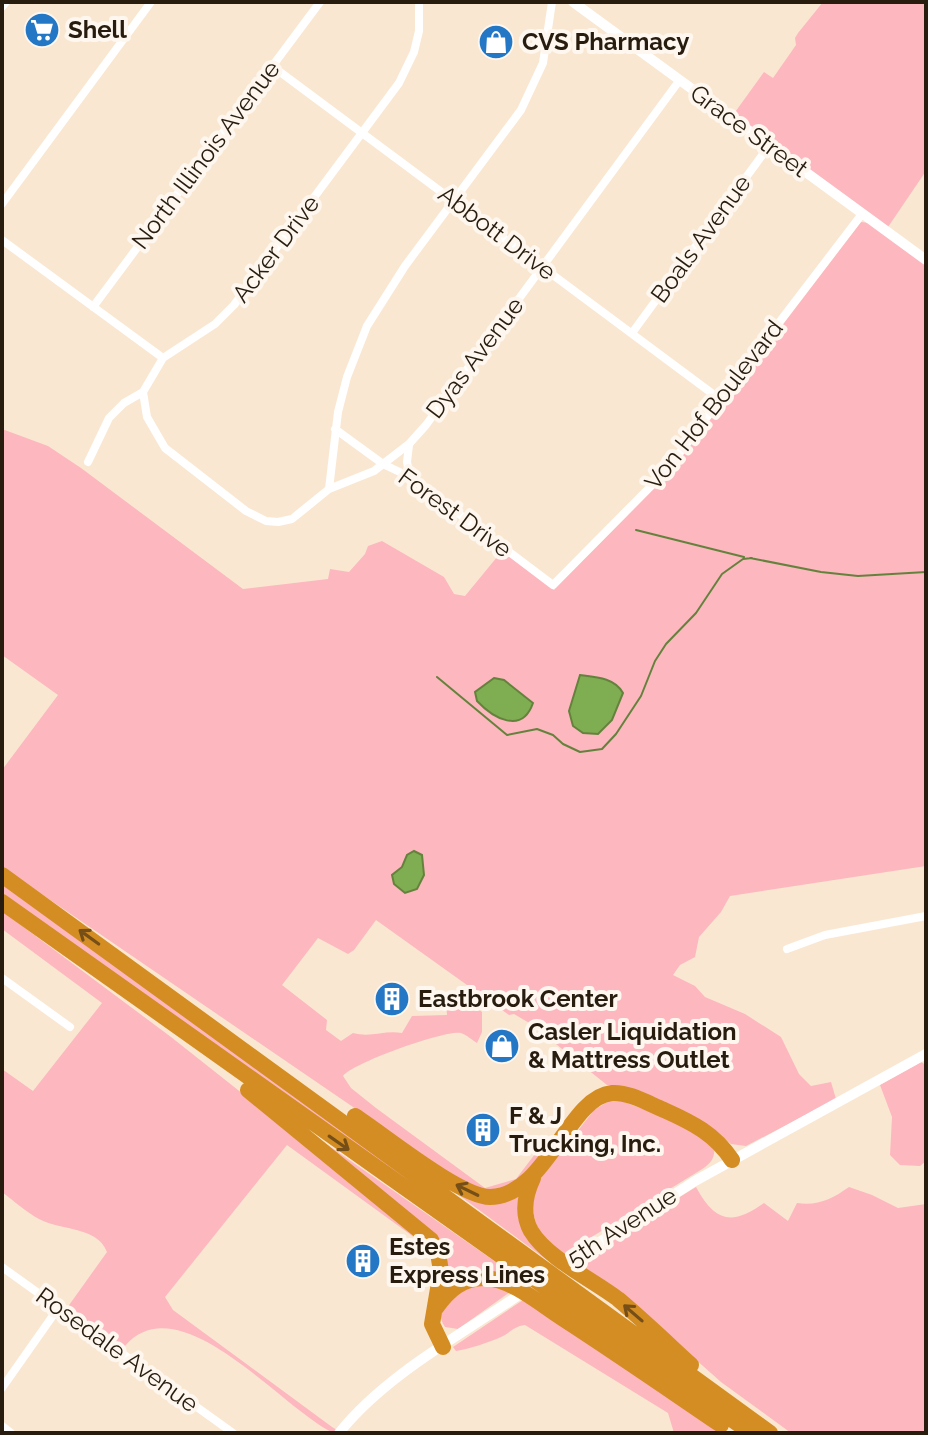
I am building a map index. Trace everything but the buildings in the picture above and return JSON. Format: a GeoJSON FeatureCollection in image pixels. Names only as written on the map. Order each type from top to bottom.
{"type":"FeatureCollection","features":[{"type":"Feature","properties":{"kind":"highway"},"geometry":{"type":"LineString","coordinates":[[2,875],[125,963],[751,1433]]}},
{"type":"Feature","properties":{"kind":"highway"},"geometry":{"type":"LineString","coordinates":[[2,902],[93,968],[770,1433]]}},
{"type":"Feature","properties":{"kind":"highway"},"geometry":{"type":"LineString","coordinates":[[125,963],[467,1192],[484,1197],[515,1190],[535,1173],[586,1109],[610,1093],[633,1097],[701,1128],[715,1138],[732,1160]]}},
{"type":"Feature","properties":{"kind":"highway"},"geometry":{"type":"LineString","coordinates":[[93,968],[111,987],[228,1075],[426,1235],[435,1247],[440,1264],[433,1328],[443,1347]]}},
{"type":"Feature","properties":{"kind":"highway"},"geometry":{"type":"LineString","coordinates":[[535,1173],[526,1194],[525,1208],[529,1227],[539,1242],[615,1298],[708,1380],[780,1433]]}},
{"type":"Feature","properties":{"kind":"highway"},"geometry":{"type":"LineString","coordinates":[[435,1310],[446,1295],[462,1283],[479,1278],[501,1281],[733,1433]]}},
{"type":"Feature","properties":{"kind":"street"},"geometry":{"type":"LineString","coordinates":[[2,7],[6,2]]}},
{"type":"Feature","properties":{"kind":"street"},"geometry":{"type":"LineString","coordinates":[[2,204],[151,2]]}},
{"type":"Feature","properties":{"kind":"street","name":"North Illinois Avenue"},"geometry":{"type":"LineString","coordinates":[[93,307],[320,2]]}},
{"type":"Feature","properties":{"kind":"street","name":"Acker Drive"},"geometry":{"type":"LineString","coordinates":[[88,462],[113,413],[143,392],[163,358],[215,324],[234,305],[363,133],[410,64],[419,31],[419,2]]}},
{"type":"Feature","properties":{"kind":"street"},"geometry":{"type":"LineString","coordinates":[[329,489],[335,429],[347,377],[367,326],[405,266],[515,119],[536,81],[545,53],[552,2]]}},
{"type":"Feature","properties":{"kind":"street","name":"Grace Street"},"geometry":{"type":"LineString","coordinates":[[573,2],[926,260]]}},
{"type":"Feature","properties":{"kind":"street","name":"Abbott Drive"},"geometry":{"type":"LineString","coordinates":[[272,66],[721,400]]}},
{"type":"Feature","properties":{"kind":"street","name":"Dyas Avenue"},"geometry":{"type":"LineString","coordinates":[[383,464],[409,444],[426,425],[679,81]]}},
{"type":"Feature","properties":{"kind":"street","name":"Boals Avenue"},"geometry":{"type":"LineString","coordinates":[[632,333],[769,146]]}},
{"type":"Feature","properties":{"kind":"street","name":"Von Hof Boulevard"},"geometry":{"type":"LineString","coordinates":[[553,585],[658,480],[862,214]]}},
{"type":"Feature","properties":{"kind":"street"},"geometry":{"type":"LineString","coordinates":[[2,240],[163,358]]}},
{"type":"Feature","properties":{"kind":"street","name":"Forest Drive"},"geometry":{"type":"LineString","coordinates":[[143,392],[147,417],[165,448],[258,519],[272,522],[292,519],[329,489],[374,471],[383,464],[410,477],[553,585]]}},
{"type":"Feature","properties":{"kind":"street"},"geometry":{"type":"LineString","coordinates":[[335,429],[383,464]]}},
{"type":"Feature","properties":{"kind":"street"},"geometry":{"type":"LineString","coordinates":[[409,444],[407,462],[410,477]]}},
{"type":"Feature","properties":{"kind":"street"},"geometry":{"type":"LineString","coordinates":[[787,949],[825,935],[926,916]]}},
{"type":"Feature","properties":{"kind":"street"},"geometry":{"type":"LineString","coordinates":[[2,978],[70,1027]]}},
{"type":"Feature","properties":{"kind":"street","name":"5th Avenue"},"geometry":{"type":"LineString","coordinates":[[339,1433],[389,1384],[660,1201],[926,1054]]}},
{"type":"Feature","properties":{"kind":"street","name":"Rosedale Avenue"},"geometry":{"type":"LineString","coordinates":[[2,1267],[233,1433]]}},
{"type":"Feature","properties":{"kind":"street"},"geometry":{"type":"LineString","coordinates":[[2,1388],[59,1307]]}},
{"type":"Feature","properties":{"kind":"street"},"geometry":{"type":"LineString","coordinates":[[2,1426],[11,1433]]}},
{"type":"Feature","properties":{"kind":"shaded area"},"geometry":{"type":"Polygon","coordinates":[[[823,2],[926,2],[926,171],[888,227],[733,115],[764,72],[773,78],[796,45],[798,33],[823,2]]]}},
{"type":"Feature","properties":{"kind":"shaded area"},"geometry":{"type":"Polygon","coordinates":[[[861,222],[869,223],[926,265],[926,866],[730,896],[721,912],[699,937],[695,957],[680,965],[673,975],[695,986],[705,997],[745,1014],[781,1037],[799,1074],[811,1086],[831,1082],[836,1099],[746,1146],[731,1144],[713,1129],[619,1087],[607,1085],[531,1024],[514,1014],[509,1015],[376,920],[348,954],[318,938],[282,985],[327,1020],[326,1030],[341,1041],[353,1033],[402,1033],[412,1016],[447,1015],[446,1003],[457,1009],[471,1004],[482,1012],[482,1032],[477,1043],[461,1033],[451,1033],[380,1056],[343,1076],[351,1088],[376,1108],[485,1188],[516,1179],[538,1150],[542,1155],[520,1181],[493,1192],[467,1185],[2,867],[2,770],[58,695],[2,655],[2,429],[48,446],[243,589],[328,579],[330,569],[349,572],[368,546],[382,541],[444,577],[454,594],[465,596],[502,551],[554,590],[672,470],[861,222]]]}},
{"type":"Feature","properties":{"kind":"shaded area"},"geometry":{"type":"Polygon","coordinates":[[[580,675],[610,681],[623,693],[612,720],[598,734],[583,733],[573,726],[569,711],[580,675]]]}},
{"type":"Feature","properties":{"kind":"shaded area"},"geometry":{"type":"Polygon","coordinates":[[[494,678],[504,680],[533,703],[522,719],[499,718],[477,701],[475,692],[494,678]]]}},
{"type":"Feature","properties":{"kind":"shaded area"},"geometry":{"type":"Polygon","coordinates":[[[414,851],[422,855],[424,875],[417,889],[405,893],[394,884],[392,875],[402,867],[407,855],[414,851]]]}},
{"type":"Feature","properties":{"kind":"shaded area"},"geometry":{"type":"Polygon","coordinates":[[[2,884],[530,1266],[372,1159],[2,893],[2,884]]]}},
{"type":"Feature","properties":{"kind":"shaded area"},"geometry":{"type":"Polygon","coordinates":[[[2,911],[171,1037],[420,1234],[430,1253],[422,1243],[287,1145],[165,1297],[173,1310],[337,1430],[334,1433],[231,1357],[202,1340],[174,1330],[148,1330],[125,1346],[119,1346],[67,1308],[107,1252],[87,1233],[39,1219],[2,1192],[2,1069],[33,1091],[102,1003],[2,929],[2,911]]]}},
{"type":"Feature","properties":{"kind":"shaded area"},"geometry":{"type":"Polygon","coordinates":[[[921,1062],[926,1065],[926,1161],[920,1166],[900,1165],[890,1155],[892,1117],[880,1085],[921,1062]]]}},
{"type":"Feature","properties":{"kind":"shaded area"},"geometry":{"type":"Polygon","coordinates":[[[619,1100],[670,1119],[714,1146],[713,1158],[703,1169],[564,1254],[547,1240],[538,1227],[531,1191],[594,1110],[609,1101],[619,1100]]]}},
{"type":"Feature","properties":{"kind":"shaded area"},"geometry":{"type":"Polygon","coordinates":[[[312,1134],[523,1281],[518,1285],[505,1278],[442,1293],[444,1262],[312,1134]]]}},
{"type":"Feature","properties":{"kind":"shaded area"},"geometry":{"type":"Polygon","coordinates":[[[422,1168],[458,1191],[519,1193],[551,1263],[422,1168]]]}},
{"type":"Feature","properties":{"kind":"shaded area"},"geometry":{"type":"Polygon","coordinates":[[[696,1187],[710,1208],[725,1217],[743,1215],[764,1203],[788,1221],[797,1203],[824,1201],[849,1187],[898,1208],[926,1204],[926,1433],[791,1433],[721,1382],[639,1309],[578,1264],[618,1235],[696,1187]]]}},
{"type":"Feature","properties":{"kind":"shaded area"},"geometry":{"type":"Polygon","coordinates":[[[487,1283],[510,1292],[458,1329],[445,1327],[441,1309],[446,1303],[461,1292],[487,1283]]]}},
{"type":"Feature","properties":{"kind":"shaded area"},"geometry":{"type":"Polygon","coordinates":[[[523,1300],[723,1433],[674,1433],[668,1413],[525,1325],[479,1345],[456,1351],[453,1347],[523,1300]]]}},
{"type":"Feature","properties":{"kind":"waterway"},"geometry":{"type":"LineString","coordinates":[[636,530],[744,557]]}},
{"type":"Feature","properties":{"kind":"waterway"},"geometry":{"type":"LineString","coordinates":[[750,558],[858,576],[926,572]]}},
{"type":"Feature","properties":{"kind":"waterway"},"geometry":{"type":"LineString","coordinates":[[437,677],[507,735],[537,729],[580,752],[602,749],[641,696],[655,661],[666,644],[696,613],[722,574],[743,559],[752,558]]}},
{"type":"Feature","properties":{"kind":"place","name":"Shell"},"geometry":{"type":"Point","coordinates":[42,30]}},
{"type":"Feature","properties":{"kind":"place","name":"CVS Pharmacy"},"geometry":{"type":"Point","coordinates":[496,42]}},
{"type":"Feature","properties":{"kind":"place","name":"Eastbrook Center"},"geometry":{"type":"Point","coordinates":[392,999]}},
{"type":"Feature","properties":{"kind":"place","name":"Casler Liquidation & Mattress Outlet"},"geometry":{"type":"Point","coordinates":[502,1046]}},
{"type":"Feature","properties":{"kind":"place","name":"F & J Trucking, Inc."},"geometry":{"type":"Point","coordinates":[483,1130]}},
{"type":"Feature","properties":{"kind":"place","name":"Estes Express Lines"},"geometry":{"type":"Point","coordinates":[363,1261]}}]}
